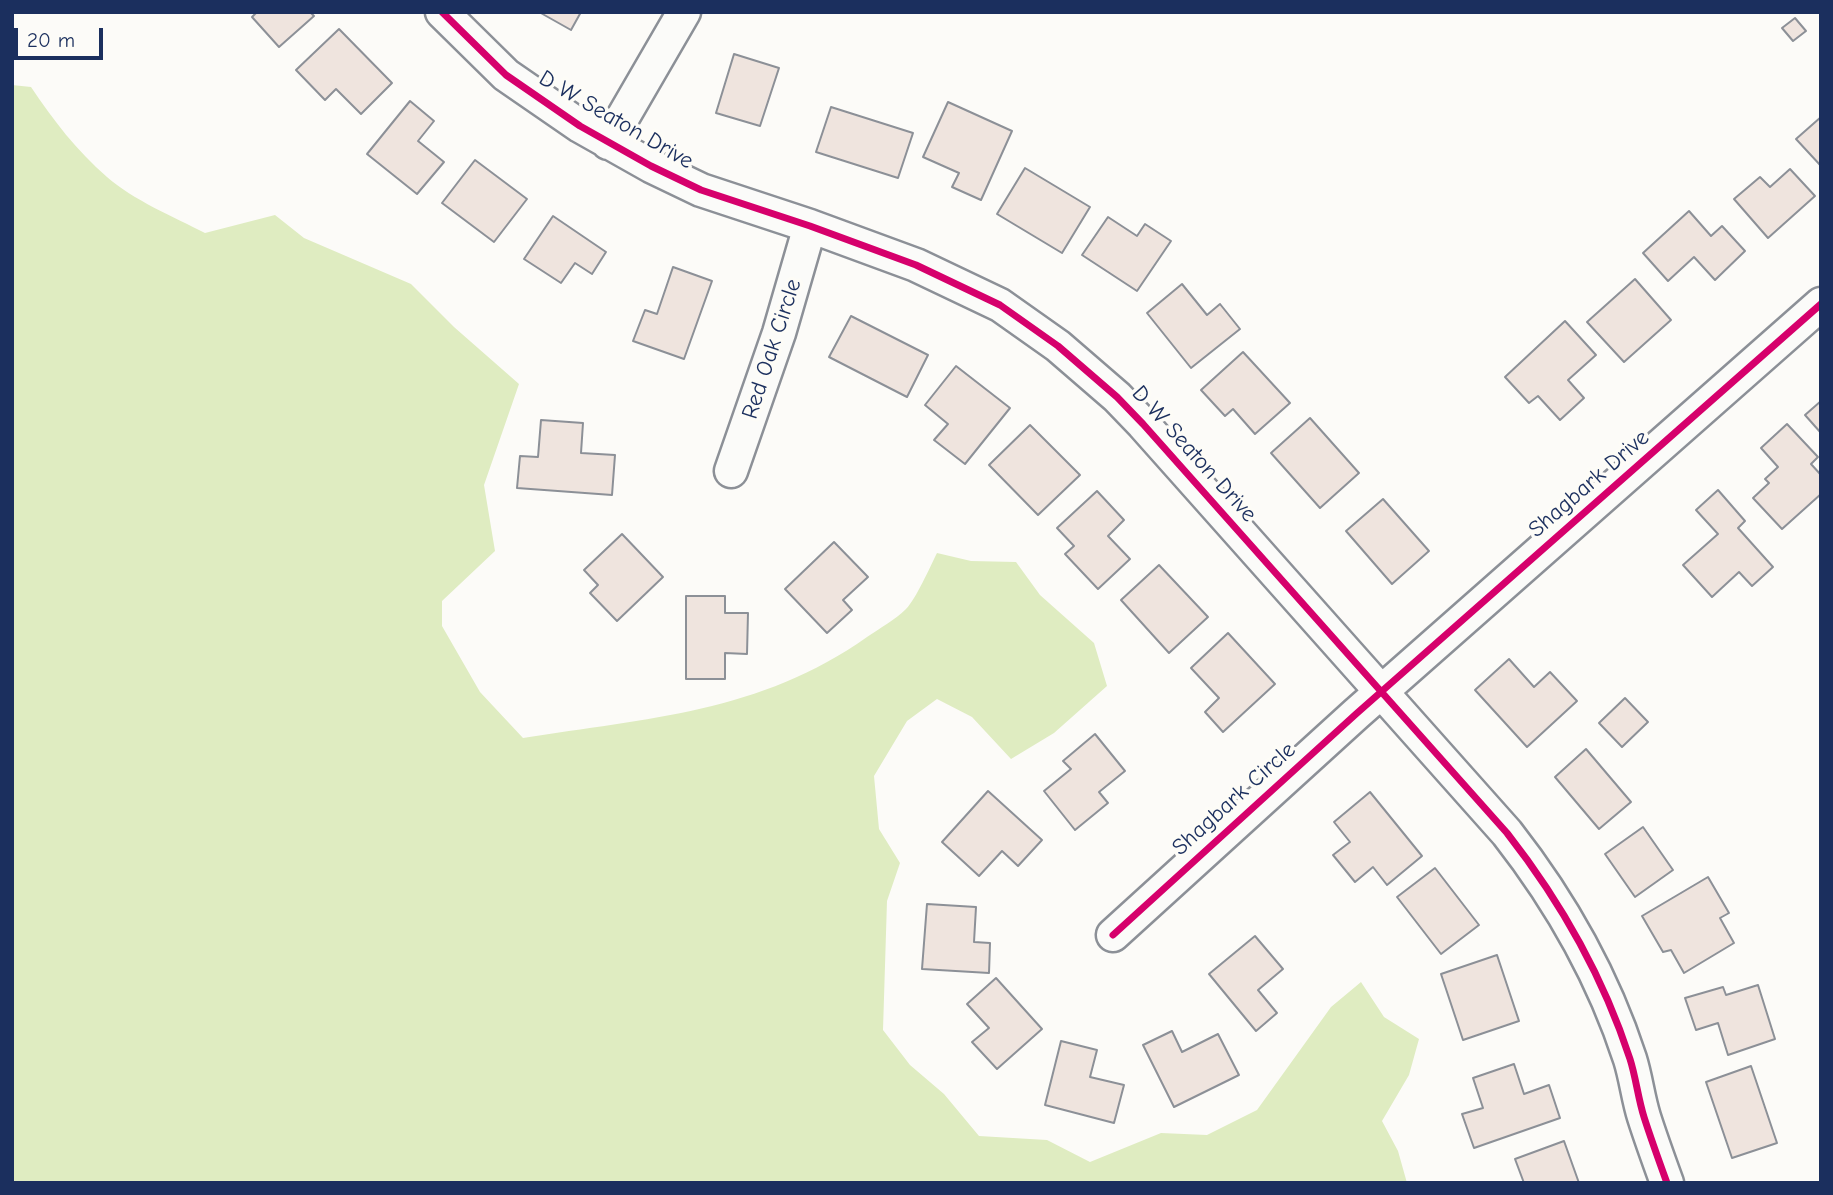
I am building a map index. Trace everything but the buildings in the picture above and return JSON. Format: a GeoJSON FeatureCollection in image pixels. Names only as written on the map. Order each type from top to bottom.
{"type":"FeatureCollection","features":[{"type":"Feature","properties":{"kind":"street","name":"D W Seaton Drive"},"geometry":{"type":"LineString","coordinates":[[442,12],[506,75],[535,97],[608,143],[701,190],[810,226],[916,265],[956,283],[1000,305],[1058,346],[1116,397],[1381,691],[1532,864],[1574,930],[1598,978],[1630,1061],[1643,1115],[1667,1183]]}},
{"type":"Feature","properties":{"kind":"street"},"geometry":{"type":"LineString","coordinates":[[608,143],[684,12]]}},
{"type":"Feature","properties":{"kind":"street","name":"Red Oak Circle"},"geometry":{"type":"LineString","coordinates":[[731,471],[779,333],[810,226]]}},
{"type":"Feature","properties":{"kind":"street","name":"Shagbark Drive"},"geometry":{"type":"LineString","coordinates":[[1381,691],[1821,304]]}},
{"type":"Feature","properties":{"kind":"street","name":"Shagbark Circle"},"geometry":{"type":"LineString","coordinates":[[1113,935],[1381,691]]}},
{"type":"Feature","properties":{"kind":"green space"},"geometry":{"type":"Polygon","coordinates":[[[12,85],[31,87],[86,157],[117,185],[141,201],[205,233],[275,215],[304,238],[411,284],[454,327],[519,384],[484,485],[495,551],[442,601],[442,626],[480,692],[523,738],[658,717],[744,697],[786,682],[827,662],[897,617],[914,598],[937,553],[971,561],[1016,562],[1040,595],[1094,643],[1107,686],[1054,733],[1011,759],[972,717],[937,699],[907,721],[874,776],[879,829],[900,863],[887,901],[883,1030],[910,1065],[944,1094],[979,1136],[1047,1140],[1090,1162],[1161,1133],[1207,1135],[1257,1110],[1331,1007],[1361,982],[1384,1017],[1419,1039],[1409,1075],[1382,1121],[1398,1151],[1407,1183],[12,1183],[12,85]]]}},
{"type":"Feature","properties":{"kind":"cycle path"},"geometry":{"type":"LineString","coordinates":[[442,12],[506,75],[580,126],[651,166],[701,190],[916,265],[1000,305],[1058,346],[1117,397],[1507,833],[1527,859],[1563,913],[1607,998],[1630,1059],[1644,1117],[1667,1183]]}},
{"type":"Feature","properties":{"kind":"cycle path"},"geometry":{"type":"LineString","coordinates":[[1113,935],[1356,714],[1821,304]]}}]}
